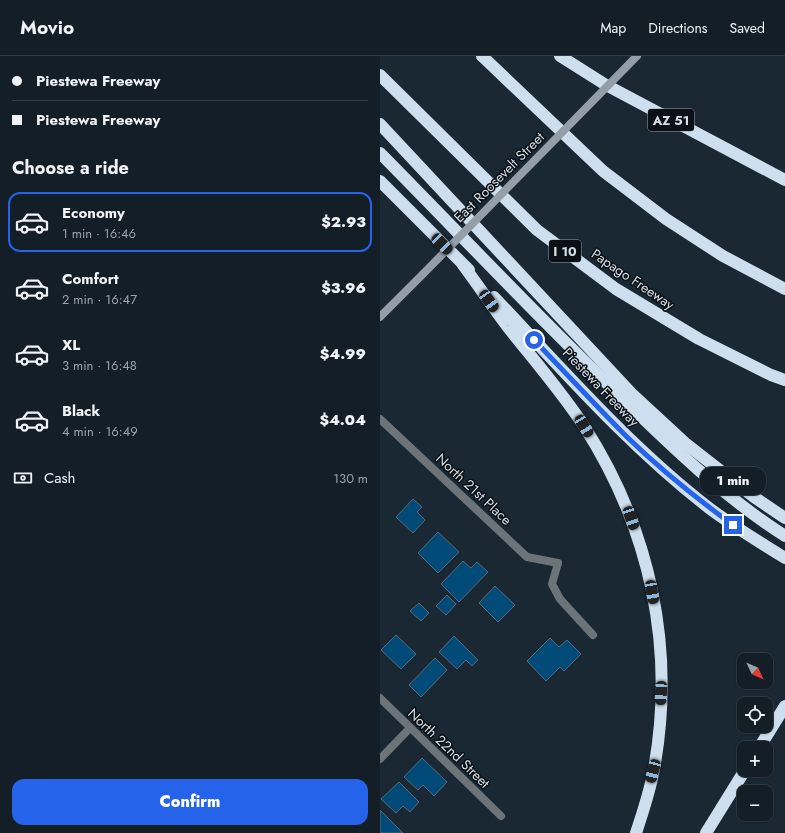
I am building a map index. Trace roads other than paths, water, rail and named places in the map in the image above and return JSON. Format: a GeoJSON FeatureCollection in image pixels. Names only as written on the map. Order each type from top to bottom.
{"type":"FeatureCollection","features":[{"type":"Feature","properties":{"kind":"highway"},"geometry":{"type":"LineString","coordinates":[[482,56],[603,171],[672,223],[723,256],[785,289]]}},
{"type":"Feature","properties":{"kind":"highway","name":"AZ 51"},"geometry":{"type":"LineString","coordinates":[[560,56],[606,85],[785,180]]}},
{"type":"Feature","properties":{"kind":"highway","name":"Papago Freeway"},"geometry":{"type":"LineString","coordinates":[[380,75],[537,230],[616,289],[699,339],[771,376],[785,380]]}},
{"type":"Feature","properties":{"kind":"highway"},"geometry":{"type":"LineString","coordinates":[[380,124],[634,395],[685,443],[754,497],[785,518]]}},
{"type":"Feature","properties":{"kind":"highway"},"geometry":{"type":"LineString","coordinates":[[380,153],[592,369],[688,462],[768,526],[785,536]]}},
{"type":"Feature","properties":{"kind":"highway","name":"Piestewa Freeway"},"geometry":{"type":"LineString","coordinates":[[380,181],[463,265],[628,438],[709,508],[745,534],[785,558]]}},
{"type":"Feature","properties":{"kind":"highway"},"geometry":{"type":"LineString","coordinates":[[463,265],[506,326],[567,401],[584,426],[605,461],[619,489],[642,549],[656,614],[661,693],[658,744],[653,771],[636,833]]}},
{"type":"Feature","properties":{"kind":"highway"},"geometry":{"type":"LineString","coordinates":[[763,741],[785,706]]}},
{"type":"Feature","properties":{"kind":"highway"},"geometry":{"type":"LineString","coordinates":[[706,833],[742,777]]}},
{"type":"Feature","properties":{"kind":"street","name":"East Roosevelt Street"},"geometry":{"type":"LineString","coordinates":[[380,317],[637,56]]}},
{"type":"Feature","properties":{"kind":"street","name":"North 21st Place"},"geometry":{"type":"LineString","coordinates":[[380,419],[527,556],[558,563],[552,584],[560,599],[593,635]]}},
{"type":"Feature","properties":{"kind":"street","name":"North 22nd Street"},"geometry":{"type":"LineString","coordinates":[[380,698],[501,816]]}},
{"type":"Feature","properties":{"kind":"street"},"geometry":{"type":"LineString","coordinates":[[380,758],[410,728]]}}]}
